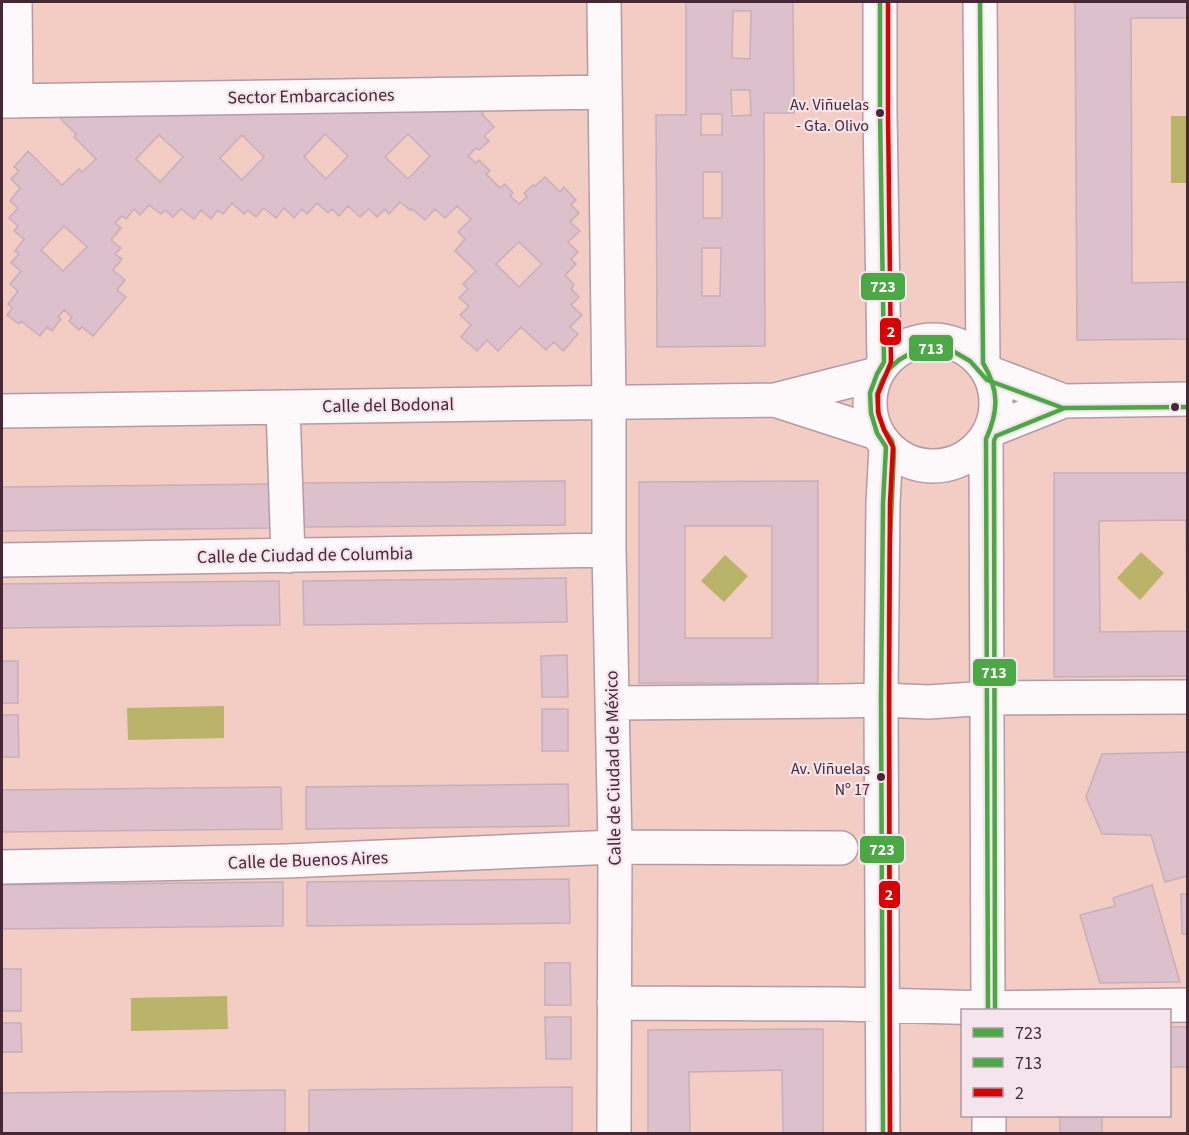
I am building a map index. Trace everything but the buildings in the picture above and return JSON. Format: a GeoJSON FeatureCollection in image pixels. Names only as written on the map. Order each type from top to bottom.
{"type":"FeatureCollection","features":[{"type":"Feature","properties":{"kind":"street","name":"Sector Embarcaciones"},"geometry":{"type":"LineString","coordinates":[[15,2],[9,101],[605,92]]}},
{"type":"Feature","properties":{"kind":"street"},"geometry":{"type":"LineString","coordinates":[[604,2],[609,403]]}},
{"type":"Feature","properties":{"kind":"street"},"geometry":{"type":"LineString","coordinates":[[880,2],[884,289],[881,368]]}},
{"type":"Feature","properties":{"kind":"street"},"geometry":{"type":"LineString","coordinates":[[980,2],[986,368],[996,392],[996,411],[989,434],[988,1009]]}},
{"type":"Feature","properties":{"kind":"street"},"geometry":{"type":"LineString","coordinates":[[883,1134],[882,440],[871,413],[870,393],[881,368],[897,351],[927,339],[949,341],[968,350],[986,368],[1064,401]]}},
{"type":"Feature","properties":{"kind":"street","name":"Calle del Bodonal"},"geometry":{"type":"LineString","coordinates":[[2,411],[775,400],[881,368]]}},
{"type":"Feature","properties":{"kind":"street"},"geometry":{"type":"LineString","coordinates":[[882,440],[900,457],[915,464],[928,467],[953,464],[970,455],[989,434],[1064,401],[1188,399]]}},
{"type":"Feature","properties":{"kind":"street","name":"Calle del Bodonal"},"geometry":{"type":"LineString","coordinates":[[775,400],[882,440]]}},
{"type":"Feature","properties":{"kind":"street","name":"Calle de Ciudad de México"},"geometry":{"type":"LineString","coordinates":[[609,403],[609,550],[615,847],[614,1134]]}},
{"type":"Feature","properties":{"kind":"street"},"geometry":{"type":"LineString","coordinates":[[283,407],[288,556]]}},
{"type":"Feature","properties":{"kind":"street","name":"Calle de Ciudad de Columbia"},"geometry":{"type":"LineString","coordinates":[[2,560],[609,550]]}},
{"type":"Feature","properties":{"kind":"street"},"geometry":{"type":"LineString","coordinates":[[613,703],[881,700],[929,702],[987,698],[1188,697]]}},
{"type":"Feature","properties":{"kind":"street","name":"Calle de Buenos Aires"},"geometry":{"type":"LineString","coordinates":[[2,867],[286,861],[615,847],[841,848]]}},
{"type":"Feature","properties":{"kind":"street"},"geometry":{"type":"LineString","coordinates":[[614,1003],[882,1005],[988,1009],[1188,1005]]}},
{"type":"Feature","properties":{"kind":"street"},"geometry":{"type":"LineString","coordinates":[[989,1117],[990,1134]]}},
{"type":"Feature","properties":{"kind":"shaded area"},"geometry":{"type":"Polygon","coordinates":[[[2,2],[1187,2],[1187,1133],[2,1134],[2,2]]]}},
{"type":"Feature","properties":{"kind":"shaded area"},"geometry":{"type":"Polygon","coordinates":[[[1171,116],[1187,116],[1187,183],[1171,183],[1171,116]]]}},
{"type":"Feature","properties":{"kind":"shaded area"},"geometry":{"type":"Polygon","coordinates":[[[1141,552],[1164,573],[1140,600],[1117,578],[1141,552]]]}},
{"type":"Feature","properties":{"kind":"shaded area"},"geometry":{"type":"Polygon","coordinates":[[[725,555],[748,576],[724,602],[701,581],[725,555]]]}},
{"type":"Feature","properties":{"kind":"shaded area"},"geometry":{"type":"Polygon","coordinates":[[[224,706],[224,738],[128,740],[127,708],[224,706]]]}},
{"type":"Feature","properties":{"kind":"shaded area"},"geometry":{"type":"Polygon","coordinates":[[[227,996],[228,1029],[131,1031],[131,998],[227,996]]]}},
{"type":"Feature","properties":{"kind":"transit line","name":"723"},"geometry":{"type":"LineString","coordinates":[[880,2],[884,362],[870,393],[871,413],[877,433],[886,447],[883,503],[881,700],[883,1134]]}},
{"type":"Feature","properties":{"kind":"transit line","name":"2"},"geometry":{"type":"LineString","coordinates":[[888,2],[891,362],[878,394],[878,412],[893,447],[890,503],[889,700],[890,1134]]}},
{"type":"Feature","properties":{"kind":"transit line","name":"723"},"geometry":{"type":"LineString","coordinates":[[980,2],[983,363],[992,382],[995,400],[993,419],[986,439],[988,1009]]}},
{"type":"Feature","properties":{"kind":"transit line","name":"713"},"geometry":{"type":"LineString","coordinates":[[890,1134],[889,621],[894,451],[892,441],[879,417],[877,394],[882,381],[889,369],[899,360],[924,348],[938,348],[951,350],[970,361],[987,380],[1063,408],[1188,407]]}},
{"type":"Feature","properties":{"kind":"transit line","name":"713"},"geometry":{"type":"LineString","coordinates":[[995,1009],[994,441],[996,436],[1065,408],[1091,408]]}},
{"type":"Feature","properties":{"kind":"place","name":"Av. Viñuelas - Gta. Olivo"},"geometry":{"type":"Point","coordinates":[880,113]}},
{"type":"Feature","properties":{"kind":"place","name":"Av. Viñuelas Nº 17"},"geometry":{"type":"Point","coordinates":[881,777]}}]}
